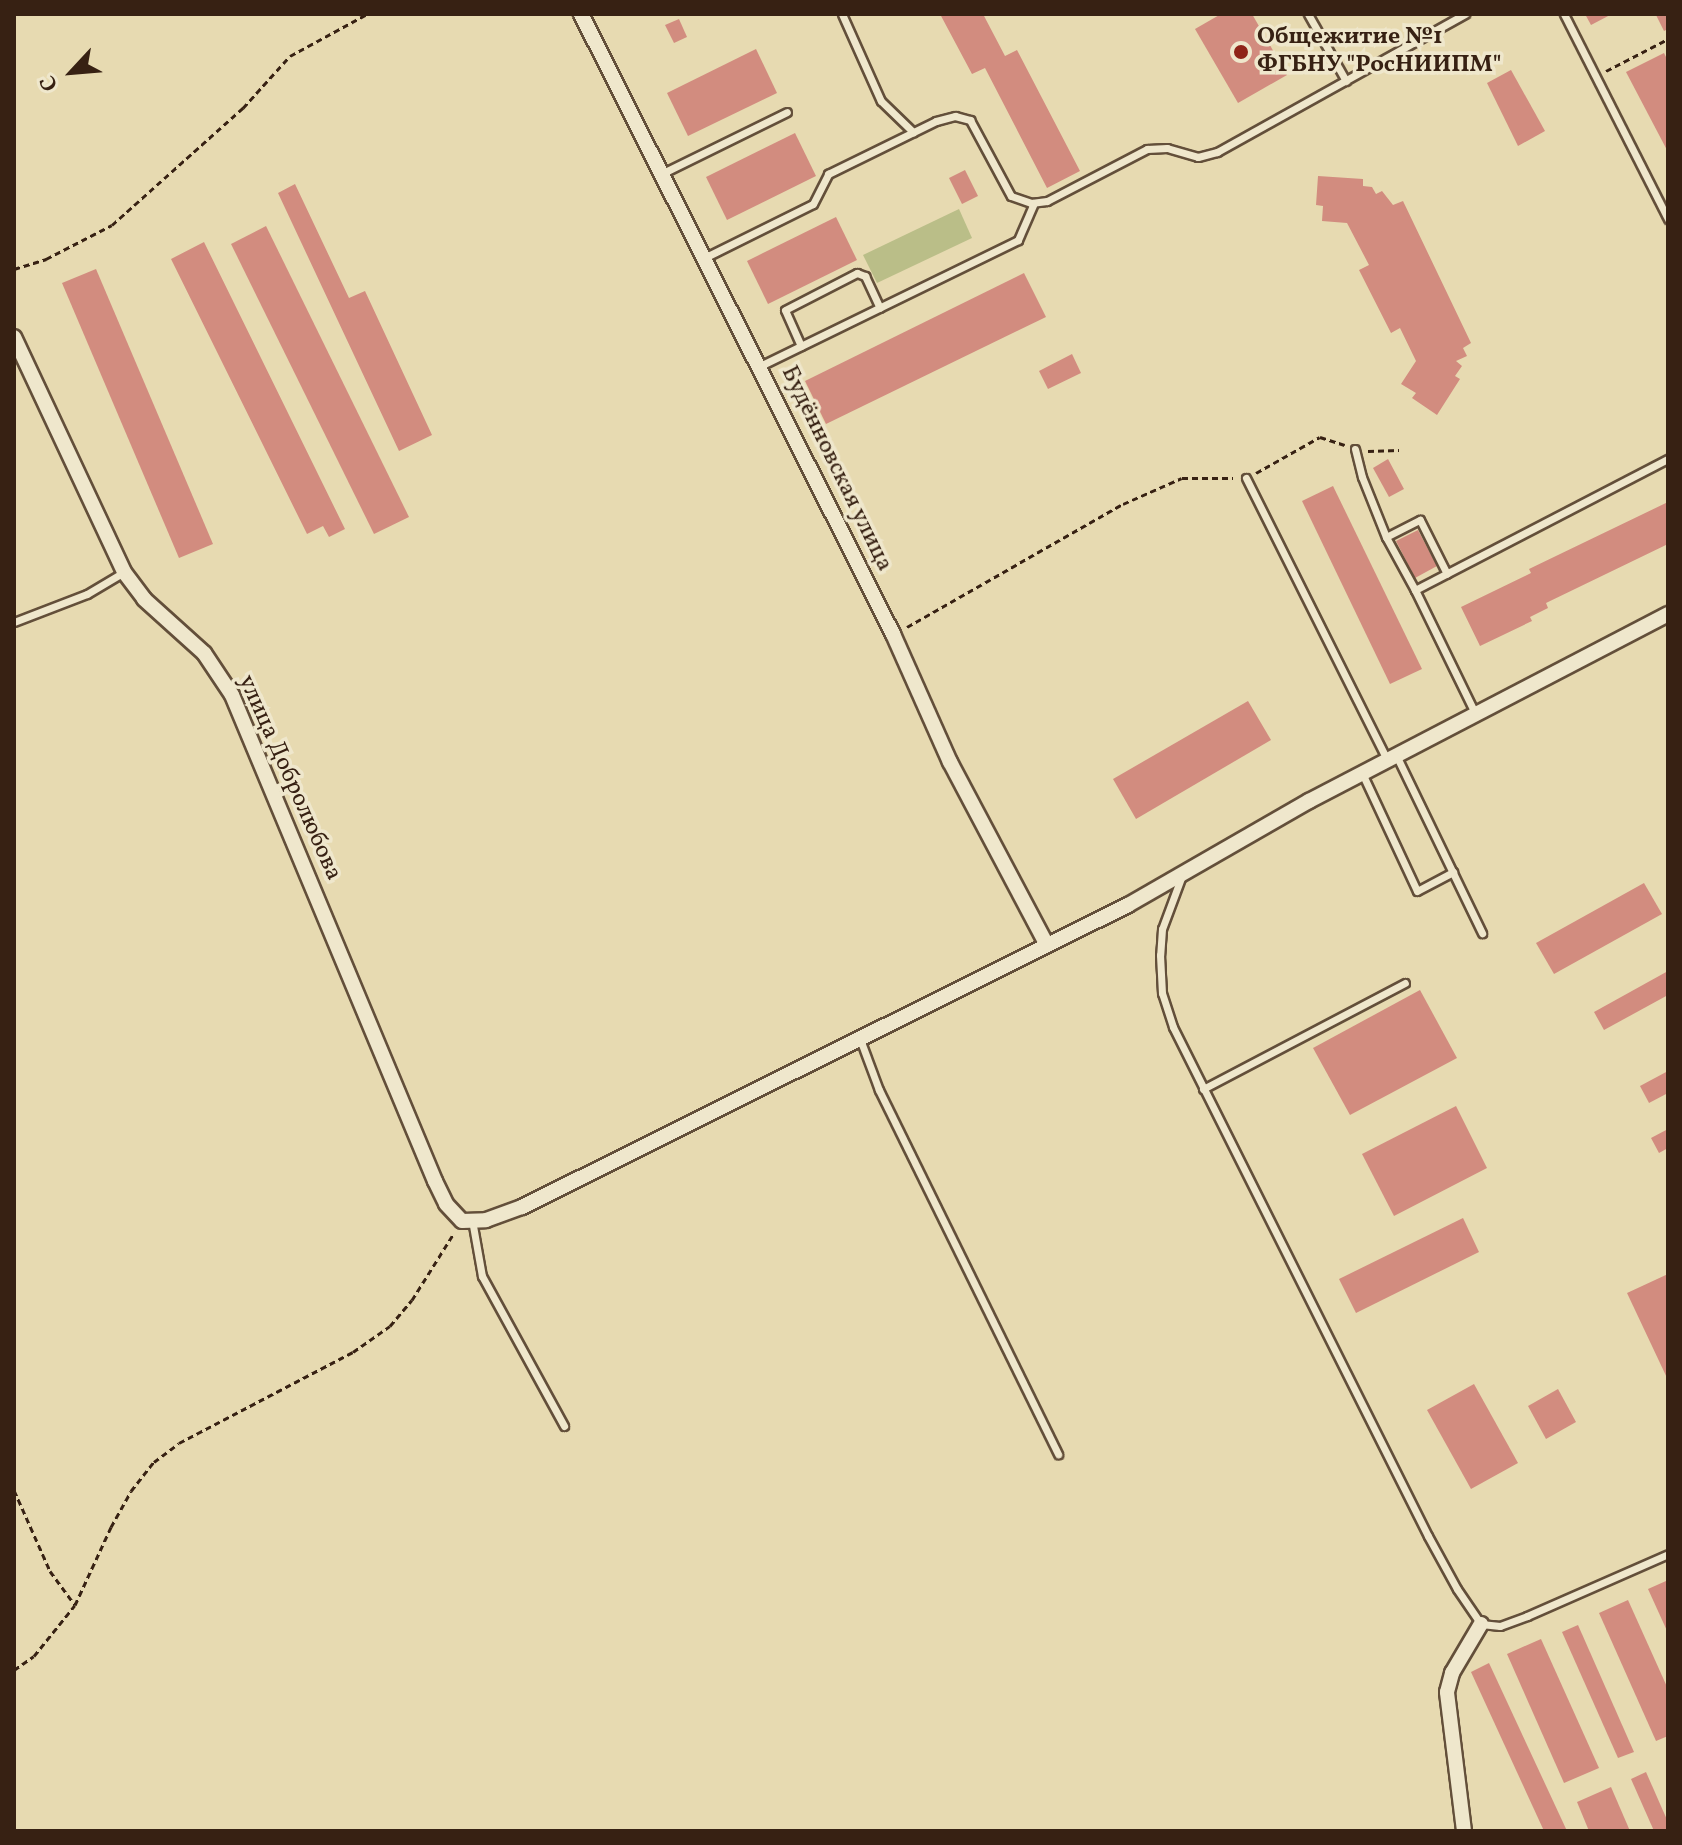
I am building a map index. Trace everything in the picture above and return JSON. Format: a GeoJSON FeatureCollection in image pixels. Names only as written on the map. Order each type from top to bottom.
{"type":"FeatureCollection","features":[{"type":"Feature","properties":{"kind":"street","name":"Будённовская улица"},"geometry":{"type":"LineString","coordinates":[[581,14],[706,257],[893,634],[950,762],[1047,945]]}},
{"type":"Feature","properties":{"kind":"street","name":"улица Добролюбова"},"geometry":{"type":"LineString","coordinates":[[14,337],[124,572],[144,599],[204,653],[232,695],[435,1181],[446,1204],[467,1220]]}},
{"type":"Feature","properties":{"kind":"street"},"geometry":{"type":"LineString","coordinates":[[467,1220],[486,1220],[522,1207],[1128,905],[1361,773],[1668,614]]}},
{"type":"Feature","properties":{"kind":"street"},"geometry":{"type":"LineString","coordinates":[[1464,1831],[1447,1692],[1452,1673],[1481,1624]]}},
{"type":"Feature","properties":{"kind":"lane"},"geometry":{"type":"LineString","coordinates":[[842,14],[881,101],[913,132]]}},
{"type":"Feature","properties":{"kind":"lane"},"geometry":{"type":"LineString","coordinates":[[1308,14],[1346,81]]}},
{"type":"Feature","properties":{"kind":"lane"},"geometry":{"type":"LineString","coordinates":[[706,257],[813,204],[828,174],[913,132],[955,116],[970,120],[1011,196],[1034,203],[1047,201],[1147,149],[1167,148],[1198,157],[1217,152],[1465,14]]}},
{"type":"Feature","properties":{"kind":"lane"},"geometry":{"type":"LineString","coordinates":[[1564,14],[1668,219]]}},
{"type":"Feature","properties":{"kind":"lane"},"geometry":{"type":"LineString","coordinates":[[663,173],[787,112]]}},
{"type":"Feature","properties":{"kind":"lane"},"geometry":{"type":"LineString","coordinates":[[760,366],[1018,240],[1034,203]]}},
{"type":"Feature","properties":{"kind":"lane"},"geometry":{"type":"LineString","coordinates":[[801,346],[785,310],[843,280],[861,273],[880,308]]}},
{"type":"Feature","properties":{"kind":"lane"},"geometry":{"type":"LineString","coordinates":[[1355,449],[1362,477],[1386,537],[1475,713]]}},
{"type":"Feature","properties":{"kind":"lane"},"geometry":{"type":"LineString","coordinates":[[1415,590],[1668,459]]}},
{"type":"Feature","properties":{"kind":"lane"},"geometry":{"type":"LineString","coordinates":[[1246,478],[1482,933]]}},
{"type":"Feature","properties":{"kind":"lane"},"geometry":{"type":"LineString","coordinates":[[1386,537],[1420,520],[1447,574]]}},
{"type":"Feature","properties":{"kind":"lane"},"geometry":{"type":"LineString","coordinates":[[14,622],[87,594],[124,572]]}},
{"type":"Feature","properties":{"kind":"lane"},"geometry":{"type":"LineString","coordinates":[[1361,773],[1417,891],[1453,872]]}},
{"type":"Feature","properties":{"kind":"lane"},"geometry":{"type":"LineString","coordinates":[[1184,873],[1162,929],[1162,993],[1173,1027],[1428,1536],[1457,1589],[1481,1624],[1500,1626],[1527,1616],[1668,1554]]}},
{"type":"Feature","properties":{"kind":"lane"},"geometry":{"type":"LineString","coordinates":[[1203,1089],[1405,983]]}},
{"type":"Feature","properties":{"kind":"lane"},"geometry":{"type":"LineString","coordinates":[[860,1037],[879,1090],[1058,1454]]}},
{"type":"Feature","properties":{"kind":"lane"},"geometry":{"type":"LineString","coordinates":[[467,1220],[482,1276],[564,1426]]}},
{"type":"Feature","properties":{"kind":"path"},"geometry":{"type":"LineString","coordinates":[[14,269],[46,259],[112,225],[243,108],[290,56],[367,14]]}},
{"type":"Feature","properties":{"kind":"path"},"geometry":{"type":"LineString","coordinates":[[1595,77],[1668,39]]}},
{"type":"Feature","properties":{"kind":"path"},"geometry":{"type":"LineString","coordinates":[[893,634],[1123,504],[1182,478],[1246,478],[1320,437],[1378,453],[1399,450]]}},
{"type":"Feature","properties":{"kind":"path"},"geometry":{"type":"LineString","coordinates":[[14,1670],[34,1656],[75,1605],[111,1527],[131,1491],[154,1462],[179,1443],[353,1352],[390,1326],[412,1300],[467,1220]]}},
{"type":"Feature","properties":{"kind":"path"},"geometry":{"type":"LineString","coordinates":[[14,1490],[50,1571],[75,1605]]}},
{"type":"Feature","properties":{"kind":"green space"},"geometry":{"type":"Polygon","coordinates":[[[959,209],[972,238],[877,283],[863,255],[959,209]]]}},
{"type":"Feature","properties":{"kind":"building"},"geometry":{"type":"Polygon","coordinates":[[[940,14],[983,14],[1005,56],[1017,50],[1080,171],[1047,188],[985,68],[972,74],[940,14]]]}},
{"type":"Feature","properties":{"kind":"building","name":"Общежитие №1 ФГБНУ \"РосНИИПМ\""},"geometry":{"type":"Polygon","coordinates":[[[1221,14],[1252,14],[1287,75],[1238,103],[1195,29],[1221,14]]]}},
{"type":"Feature","properties":{"kind":"building"},"geometry":{"type":"Polygon","coordinates":[[[1585,14],[1612,14],[1591,25],[1585,14]]]}},
{"type":"Feature","properties":{"kind":"building"},"geometry":{"type":"Polygon","coordinates":[[[1668,14],[1668,29],[1664,31],[1656,15],[1668,14]]]}},
{"type":"Feature","properties":{"kind":"building"},"geometry":{"type":"Polygon","coordinates":[[[679,19],[687,37],[674,43],[665,25],[679,19]]]}},
{"type":"Feature","properties":{"kind":"building"},"geometry":{"type":"Polygon","coordinates":[[[756,49],[777,93],[688,136],[667,93],[756,49]]]}},
{"type":"Feature","properties":{"kind":"building"},"geometry":{"type":"Polygon","coordinates":[[[1664,53],[1668,61],[1668,152],[1626,72],[1664,53]]]}},
{"type":"Feature","properties":{"kind":"building"},"geometry":{"type":"Polygon","coordinates":[[[1511,70],[1545,131],[1518,146],[1487,83],[1511,70]]]}},
{"type":"Feature","properties":{"kind":"building"},"geometry":{"type":"Polygon","coordinates":[[[795,133],[816,176],[727,220],[706,177],[795,133]]]}},
{"type":"Feature","properties":{"kind":"building"},"geometry":{"type":"Polygon","coordinates":[[[965,170],[978,196],[962,204],[949,178],[965,170]]]}},
{"type":"Feature","properties":{"kind":"building"},"geometry":{"type":"Polygon","coordinates":[[[1318,176],[1363,179],[1363,186],[1372,187],[1376,194],[1382,191],[1393,205],[1403,201],[1471,343],[1463,348],[1467,356],[1456,361],[1462,366],[1455,376],[1460,379],[1437,415],[1412,398],[1416,393],[1401,384],[1416,361],[1400,328],[1391,333],[1359,270],[1369,265],[1347,223],[1322,221],[1323,206],[1316,205],[1318,176]]]}},
{"type":"Feature","properties":{"kind":"building"},"geometry":{"type":"Polygon","coordinates":[[[295,184],[349,298],[365,291],[432,435],[399,451],[278,193],[295,184]]]}},
{"type":"Feature","properties":{"kind":"building"},"geometry":{"type":"Polygon","coordinates":[[[836,217],[857,260],[768,304],[747,261],[836,217]]]}},
{"type":"Feature","properties":{"kind":"building"},"geometry":{"type":"Polygon","coordinates":[[[266,226],[409,517],[374,534],[231,244],[266,226]]]}},
{"type":"Feature","properties":{"kind":"building"},"geometry":{"type":"Polygon","coordinates":[[[204,242],[345,529],[329,537],[323,526],[307,534],[171,259],[204,242]]]}},
{"type":"Feature","properties":{"kind":"building"},"geometry":{"type":"Polygon","coordinates":[[[96,269],[213,544],[179,558],[62,283],[96,269]]]}},
{"type":"Feature","properties":{"kind":"building"},"geometry":{"type":"Polygon","coordinates":[[[1024,273],[1046,317],[826,424],[805,381],[1024,273]]]}},
{"type":"Feature","properties":{"kind":"building"},"geometry":{"type":"Polygon","coordinates":[[[1072,354],[1081,373],[1048,389],[1039,371],[1072,354]]]}},
{"type":"Feature","properties":{"kind":"building"},"geometry":{"type":"Polygon","coordinates":[[[1388,459],[1404,489],[1389,497],[1373,468],[1388,459]]]}},
{"type":"Feature","properties":{"kind":"building"},"geometry":{"type":"Polygon","coordinates":[[[1333,486],[1422,669],[1390,684],[1302,501],[1333,486]]]}},
{"type":"Feature","properties":{"kind":"building"},"geometry":{"type":"Polygon","coordinates":[[[1668,502],[1668,544],[1546,603],[1548,608],[1530,617],[1532,621],[1480,646],[1461,607],[1531,573],[1529,569],[1668,502]]]}},
{"type":"Feature","properties":{"kind":"building"},"geometry":{"type":"Polygon","coordinates":[[[1418,530],[1437,566],[1415,578],[1396,541],[1418,530]]]}},
{"type":"Feature","properties":{"kind":"building"},"geometry":{"type":"Polygon","coordinates":[[[1248,701],[1271,740],[1136,819],[1113,779],[1248,701]]]}},
{"type":"Feature","properties":{"kind":"building"},"geometry":{"type":"Polygon","coordinates":[[[1644,883],[1662,914],[1554,974],[1536,943],[1644,883]]]}},
{"type":"Feature","properties":{"kind":"building"},"geometry":{"type":"Polygon","coordinates":[[[1668,971],[1668,995],[1604,1030],[1594,1012],[1668,971]]]}},
{"type":"Feature","properties":{"kind":"building"},"geometry":{"type":"Polygon","coordinates":[[[1420,990],[1457,1058],[1350,1115],[1313,1048],[1420,990]]]}},
{"type":"Feature","properties":{"kind":"building"},"geometry":{"type":"Polygon","coordinates":[[[1668,1071],[1668,1093],[1649,1103],[1640,1086],[1668,1071]]]}},
{"type":"Feature","properties":{"kind":"building"},"geometry":{"type":"Polygon","coordinates":[[[1456,1106],[1487,1168],[1394,1216],[1362,1154],[1456,1106]]]}},
{"type":"Feature","properties":{"kind":"building"},"geometry":{"type":"Polygon","coordinates":[[[1668,1129],[1668,1148],[1659,1153],[1651,1138],[1668,1129]]]}},
{"type":"Feature","properties":{"kind":"building"},"geometry":{"type":"Polygon","coordinates":[[[1463,1218],[1479,1252],[1356,1313],[1339,1279],[1463,1218]]]}},
{"type":"Feature","properties":{"kind":"building"},"geometry":{"type":"Polygon","coordinates":[[[1668,1274],[1668,1380],[1627,1293],[1668,1274]]]}},
{"type":"Feature","properties":{"kind":"building"},"geometry":{"type":"Polygon","coordinates":[[[1474,1384],[1518,1463],[1471,1489],[1427,1410],[1474,1384]]]}},
{"type":"Feature","properties":{"kind":"building"},"geometry":{"type":"Polygon","coordinates":[[[1558,1389],[1576,1422],[1546,1439],[1528,1406],[1558,1389]]]}},
{"type":"Feature","properties":{"kind":"building"},"geometry":{"type":"Polygon","coordinates":[[[1666,1581],[1668,1585],[1668,1633],[1648,1589],[1666,1581]]]}},
{"type":"Feature","properties":{"kind":"building"},"geometry":{"type":"Polygon","coordinates":[[[1628,1600],[1668,1689],[1668,1736],[1656,1741],[1599,1613],[1628,1600]]]}},
{"type":"Feature","properties":{"kind":"building"},"geometry":{"type":"Polygon","coordinates":[[[1578,1625],[1634,1752],[1618,1758],[1562,1632],[1578,1625]]]}},
{"type":"Feature","properties":{"kind":"building"},"geometry":{"type":"Polygon","coordinates":[[[1541,1639],[1599,1768],[1564,1783],[1507,1654],[1541,1639]]]}},
{"type":"Feature","properties":{"kind":"building"},"geometry":{"type":"Polygon","coordinates":[[[1489,1663],[1567,1831],[1544,1831],[1471,1672],[1489,1663]]]}},
{"type":"Feature","properties":{"kind":"building"},"geometry":{"type":"Polygon","coordinates":[[[1646,1772],[1668,1822],[1668,1831],[1654,1831],[1631,1779],[1646,1772]]]}},
{"type":"Feature","properties":{"kind":"building"},"geometry":{"type":"Polygon","coordinates":[[[1611,1787],[1630,1831],[1589,1831],[1577,1802],[1611,1787]]]}},
{"type":"Feature","properties":{"kind":"place","name":"Общежитие №1 ФГБНУ \"РосНИИПМ\""},"geometry":{"type":"Point","coordinates":[1241,52]}}]}
